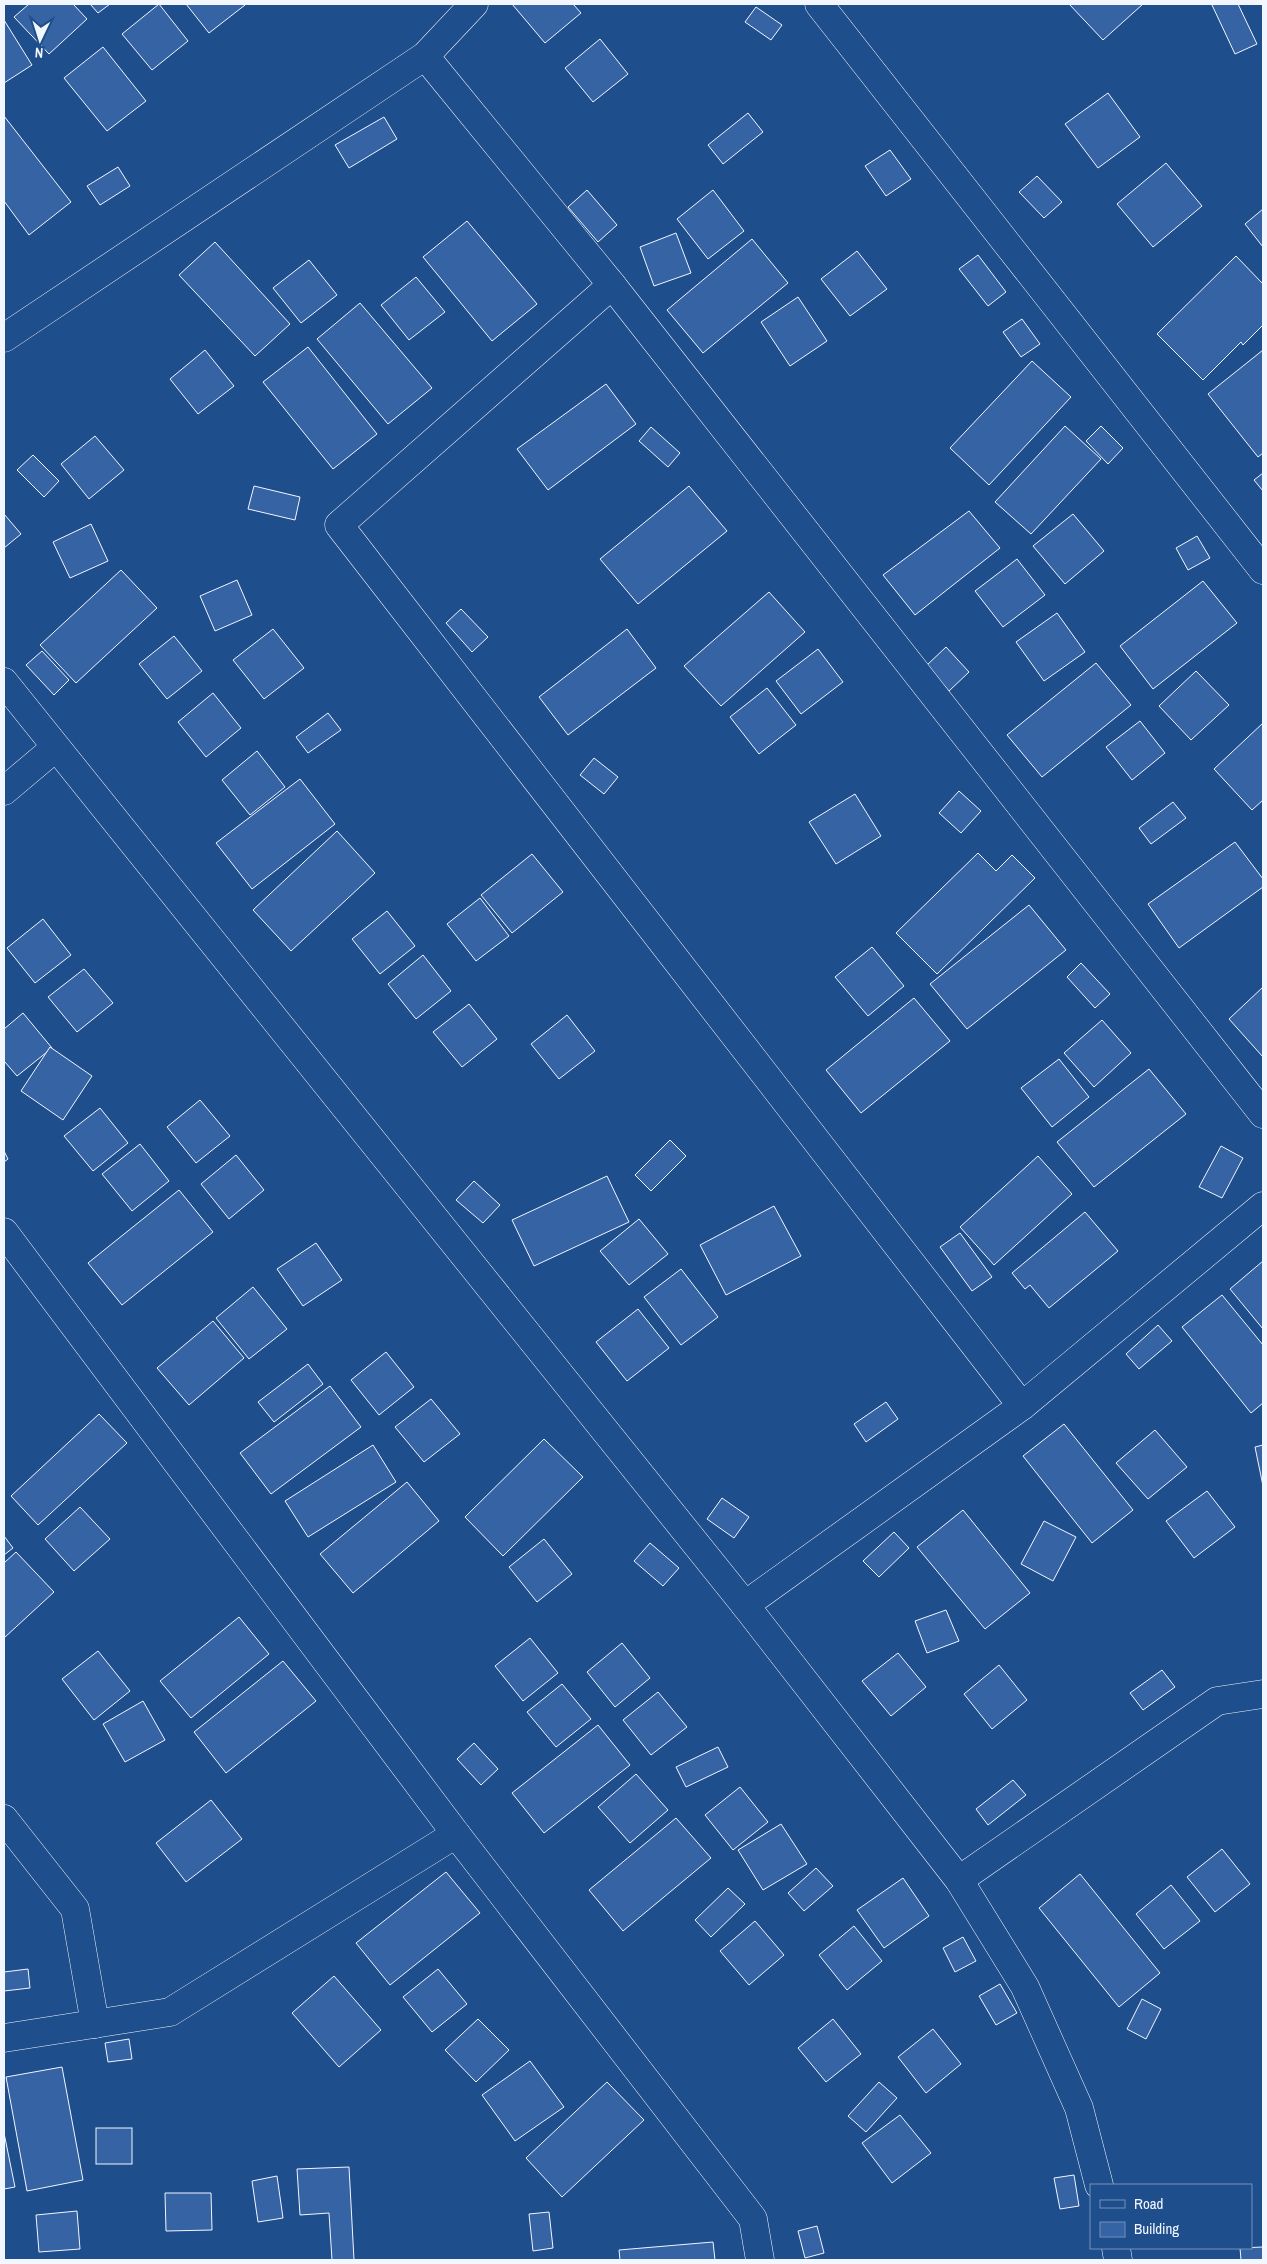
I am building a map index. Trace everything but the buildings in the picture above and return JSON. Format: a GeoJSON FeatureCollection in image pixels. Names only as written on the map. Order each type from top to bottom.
{"type":"FeatureCollection","features":[{"type":"Feature","properties":{"kind":"street"},"geometry":{"type":"LineString","coordinates":[[4,338],[426,56],[474,4]]}},
{"type":"Feature","properties":{"kind":"street"},"geometry":{"type":"LineString","coordinates":[[819,4],[1263,570]]}},
{"type":"Feature","properties":{"kind":"street"},"geometry":{"type":"LineString","coordinates":[[426,56],[612,285],[1263,1114]]}},
{"type":"Feature","properties":{"kind":"street"},"geometry":{"type":"LineString","coordinates":[[612,285],[339,525],[1022,1406]]}},
{"type":"Feature","properties":{"kind":"street"},"geometry":{"type":"LineString","coordinates":[[4,682],[55,748],[745,1605],[959,1880],[1025,1987],[1078,2108],[1099,2184]]}},
{"type":"Feature","properties":{"kind":"street"},"geometry":{"type":"LineString","coordinates":[[4,791],[55,748]]}},
{"type":"Feature","properties":{"kind":"street"},"geometry":{"type":"LineString","coordinates":[[745,1605],[1022,1406],[1263,1206]]}},
{"type":"Feature","properties":{"kind":"street"},"geometry":{"type":"LineString","coordinates":[[4,1232],[456,1834],[753,2218],[760,2260]]}},
{"type":"Feature","properties":{"kind":"street"},"geometry":{"type":"LineString","coordinates":[[959,1880],[1217,1701],[1263,1694]]}},
{"type":"Feature","properties":{"kind":"street"},"geometry":{"type":"LineString","coordinates":[[4,1818],[75,1909],[95,2024]]}},
{"type":"Feature","properties":{"kind":"street"},"geometry":{"type":"LineString","coordinates":[[4,2038],[170,2012],[456,1834]]}}]}
